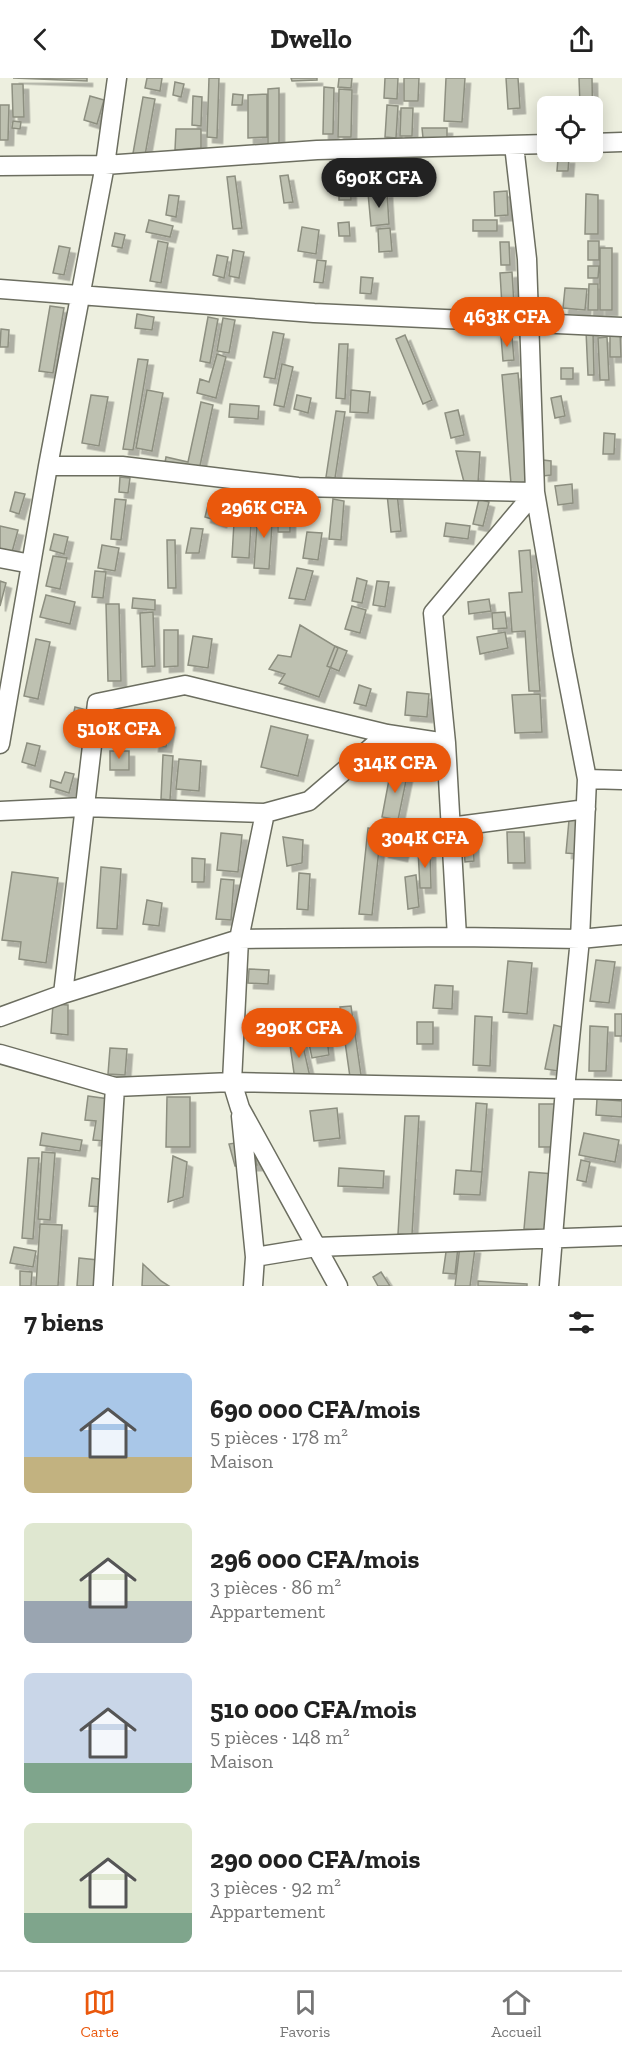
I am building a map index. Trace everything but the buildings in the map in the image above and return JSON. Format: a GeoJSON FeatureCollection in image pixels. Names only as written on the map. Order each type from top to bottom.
{"type":"FeatureCollection","features":[{"type":"Feature","properties":{"kind":"street"},"geometry":{"type":"LineString","coordinates":[[0,739],[48,466],[105,165],[117,78]]}},
{"type":"Feature","properties":{"kind":"street"},"geometry":{"type":"LineString","coordinates":[[603,142],[622,142]]}},
{"type":"Feature","properties":{"kind":"street"},"geometry":{"type":"LineString","coordinates":[[0,166],[105,165],[317,150],[537,144]]}},
{"type":"Feature","properties":{"kind":"street"},"geometry":{"type":"LineString","coordinates":[[514,145],[527,260],[535,492],[587,778],[579,939],[565,1089],[555,1238],[549,1286]]}},
{"type":"Feature","properties":{"kind":"street"},"geometry":{"type":"LineString","coordinates":[[0,289],[314,313],[622,327]]}},
{"type":"Feature","properties":{"kind":"street"},"geometry":{"type":"LineString","coordinates":[[48,466],[122,466],[298,487],[535,492]]}},
{"type":"Feature","properties":{"kind":"street"},"geometry":{"type":"LineString","coordinates":[[457,937],[446,743],[433,613],[535,492]]}},
{"type":"Feature","properties":{"kind":"street"},"geometry":{"type":"LineString","coordinates":[[0,558],[31,564]]}},
{"type":"Feature","properties":{"kind":"street"},"geometry":{"type":"LineString","coordinates":[[63,994],[97,703],[184,685],[387,734],[446,743]]}},
{"type":"Feature","properties":{"kind":"street"},"geometry":{"type":"LineString","coordinates":[[0,811],[84,807],[265,813],[309,801],[387,734]]}},
{"type":"Feature","properties":{"kind":"street"},"geometry":{"type":"LineString","coordinates":[[587,778],[622,780]]}},
{"type":"Feature","properties":{"kind":"street"},"geometry":{"type":"LineString","coordinates":[[450,827],[586,809]]}},
{"type":"Feature","properties":{"kind":"street"},"geometry":{"type":"LineString","coordinates":[[253,1286],[255,1257],[240,1108],[232,1082],[240,939],[265,813]]}},
{"type":"Feature","properties":{"kind":"street"},"geometry":{"type":"LineString","coordinates":[[0,1017],[63,994],[240,939],[457,937],[579,939],[622,935]]}},
{"type":"Feature","properties":{"kind":"street"},"geometry":{"type":"LineString","coordinates":[[0,1054],[115,1088],[232,1082],[622,1090]]}},
{"type":"Feature","properties":{"kind":"street"},"geometry":{"type":"LineString","coordinates":[[103,1286],[115,1088]]}},
{"type":"Feature","properties":{"kind":"street"},"geometry":{"type":"LineString","coordinates":[[240,1108],[338,1286]]}},
{"type":"Feature","properties":{"kind":"street"},"geometry":{"type":"LineString","coordinates":[[255,1257],[316,1247],[622,1236]]}}]}
